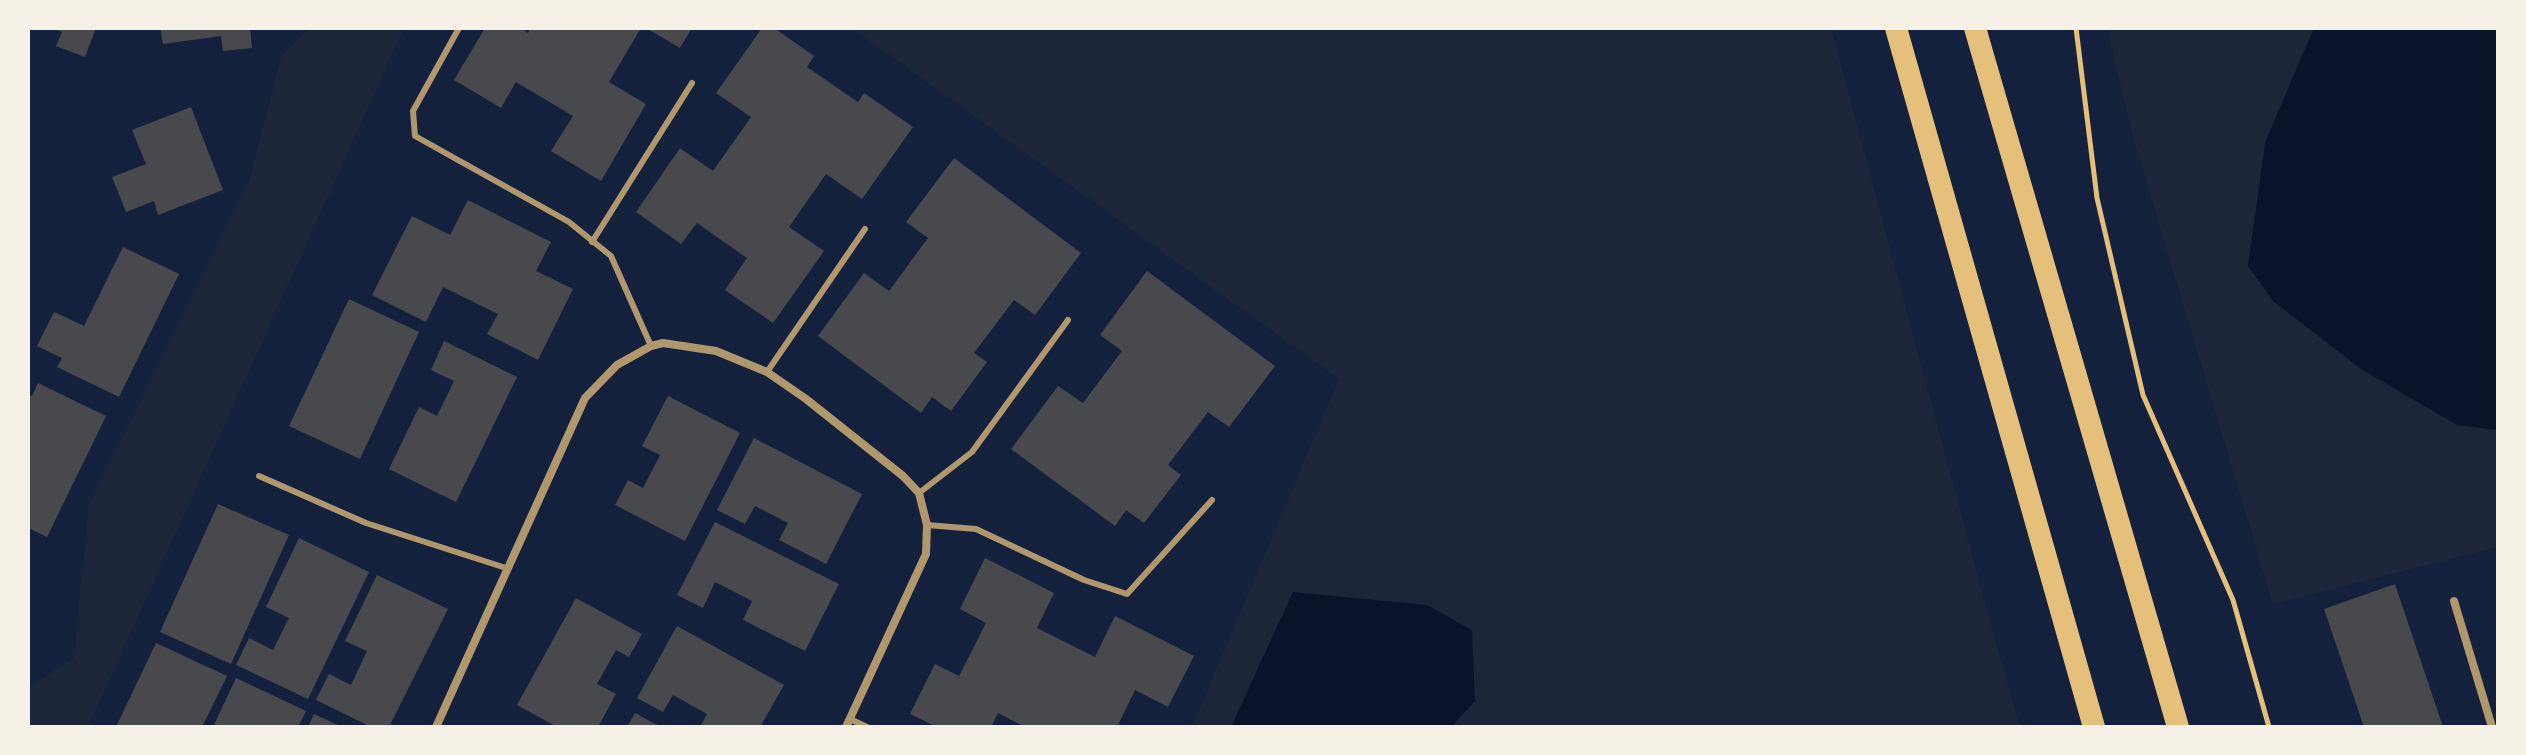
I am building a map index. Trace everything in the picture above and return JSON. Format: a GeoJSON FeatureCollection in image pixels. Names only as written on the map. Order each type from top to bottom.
{"type":"FeatureCollection","features":[{"type":"Feature","properties":{"kind":"highway"},"geometry":{"type":"LineString","coordinates":[[1896,28],[2094,727]]}},
{"type":"Feature","properties":{"kind":"highway"},"geometry":{"type":"LineString","coordinates":[[1975,28],[2178,727]]}},
{"type":"Feature","properties":{"kind":"street"},"geometry":{"type":"LineString","coordinates":[[436,727],[585,398],[617,365],[651,346],[663,343],[716,351],[767,372],[818,408],[903,476],[919,493],[927,525],[926,554],[848,723]]}},
{"type":"Feature","properties":{"kind":"street"},"geometry":{"type":"LineString","coordinates":[[2454,601],[2492,727]]}},
{"type":"Feature","properties":{"kind":"lane"},"geometry":{"type":"LineString","coordinates":[[459,28],[413,111],[415,136],[569,222],[611,256],[651,346]]}},
{"type":"Feature","properties":{"kind":"lane"},"geometry":{"type":"LineString","coordinates":[[592,242],[692,83]]}},
{"type":"Feature","properties":{"kind":"lane"},"geometry":{"type":"LineString","coordinates":[[767,372],[865,229]]}},
{"type":"Feature","properties":{"kind":"lane"},"geometry":{"type":"LineString","coordinates":[[919,493],[972,452],[1068,320]]}},
{"type":"Feature","properties":{"kind":"lane"},"geometry":{"type":"LineString","coordinates":[[259,476],[366,523],[506,568]]}},
{"type":"Feature","properties":{"kind":"lane"},"geometry":{"type":"LineString","coordinates":[[927,525],[976,529],[1084,580],[1127,594],[1212,500]]}},
{"type":"Feature","properties":{"kind":"lane"},"geometry":{"type":"LineString","coordinates":[[848,723],[867,727]]}},
{"type":"Feature","properties":{"kind":"path"},"geometry":{"type":"LineString","coordinates":[[2076,28],[2097,198],[2143,395],[2233,600],[2269,727]]}},
{"type":"Feature","properties":{"kind":"shaded area"},"geometry":{"type":"Polygon","coordinates":[[[310,28],[404,28],[88,727],[28,727],[28,688],[74,658],[89,503],[249,182],[281,57],[310,28]]]}},
{"type":"Feature","properties":{"kind":"shaded area"},"geometry":{"type":"Polygon","coordinates":[[[852,28],[1831,28],[2020,727],[1192,727],[1339,379],[852,28]]]}},
{"type":"Feature","properties":{"kind":"shaded area"},"geometry":{"type":"Polygon","coordinates":[[[2107,28],[2314,28],[2265,143],[2457,425],[2498,430],[2498,547],[2273,604],[2133,137],[2107,28]]]}},
{"type":"Feature","properties":{"kind":"shaded area"},"geometry":{"type":"Polygon","coordinates":[[[2314,28],[2498,28],[2498,430],[2457,425],[2361,369],[2273,301],[2248,266],[2265,143],[2314,28]]]}},
{"type":"Feature","properties":{"kind":"shaded area"},"geometry":{"type":"Polygon","coordinates":[[[1293,592],[1427,605],[1472,630],[1475,701],[1451,727],[1231,727],[1293,592]]]}},
{"type":"Feature","properties":{"kind":"building"},"geometry":{"type":"Polygon","coordinates":[[[52,28],[96,28],[85,57],[56,46],[62,32],[52,28]]]}},
{"type":"Feature","properties":{"kind":"building"},"geometry":{"type":"Polygon","coordinates":[[[160,28],[250,28],[252,48],[223,51],[221,36],[163,44],[160,28]]]}},
{"type":"Feature","properties":{"kind":"building"},"geometry":{"type":"Polygon","coordinates":[[[485,28],[521,28],[528,33],[531,28],[641,28],[609,82],[646,104],[601,181],[551,151],[573,116],[516,82],[501,108],[454,80],[485,28]]]}},
{"type":"Feature","properties":{"kind":"building"},"geometry":{"type":"Polygon","coordinates":[[[646,28],[692,28],[680,48],[646,28]]]}},
{"type":"Feature","properties":{"kind":"building"},"geometry":{"type":"Polygon","coordinates":[[[762,28],[774,28],[814,56],[807,67],[858,102],[864,93],[913,127],[862,199],[826,174],[789,227],[824,251],[773,323],[725,290],[747,258],[697,223],[681,244],[636,212],[680,148],[713,171],[751,117],[716,93],[762,28]]]}},
{"type":"Feature","properties":{"kind":"building"},"geometry":{"type":"Polygon","coordinates":[[[191,107],[223,190],[158,215],[154,201],[126,212],[112,177],[146,164],[132,130],[191,107]]]}},
{"type":"Feature","properties":{"kind":"building"},"geometry":{"type":"Polygon","coordinates":[[[954,158],[1081,253],[1035,315],[1014,300],[974,353],[987,362],[951,411],[932,397],[921,413],[818,336],[864,273],[889,291],[928,238],[906,222],[954,158]]]}},
{"type":"Feature","properties":{"kind":"building"},"geometry":{"type":"Polygon","coordinates":[[[468,200],[551,242],[536,271],[573,289],[538,360],[487,334],[498,314],[443,287],[426,322],[372,295],[412,216],[450,235],[468,200]]]}},
{"type":"Feature","properties":{"kind":"building"},"geometry":{"type":"Polygon","coordinates":[[[123,247],[179,274],[119,397],[57,367],[62,358],[37,346],[54,312],[84,326],[123,247]]]}},
{"type":"Feature","properties":{"kind":"building"},"geometry":{"type":"Polygon","coordinates":[[[1147,271],[1275,366],[1229,427],[1208,412],[1168,465],[1181,475],[1144,523],[1126,510],[1115,526],[1011,449],[1058,386],[1083,403],[1122,351],[1100,335],[1147,271]]]}},
{"type":"Feature","properties":{"kind":"building"},"geometry":{"type":"Polygon","coordinates":[[[349,299],[419,332],[360,459],[289,426],[349,299]]]}},
{"type":"Feature","properties":{"kind":"building"},"geometry":{"type":"Polygon","coordinates":[[[444,341],[517,377],[456,502],[389,469],[419,407],[437,416],[454,381],[431,370],[444,341]]]}},
{"type":"Feature","properties":{"kind":"building"},"geometry":{"type":"Polygon","coordinates":[[[38,383],[106,416],[47,537],[28,528],[28,395],[32,396],[38,383]]]}},
{"type":"Feature","properties":{"kind":"building"},"geometry":{"type":"Polygon","coordinates":[[[668,396],[740,433],[685,541],[615,505],[628,480],[643,488],[660,455],[642,446],[668,396]]]}},
{"type":"Feature","properties":{"kind":"building"},"geometry":{"type":"Polygon","coordinates":[[[754,438],[862,494],[826,564],[779,540],[788,523],[755,506],[745,524],[717,510],[754,438]]]}},
{"type":"Feature","properties":{"kind":"building"},"geometry":{"type":"Polygon","coordinates":[[[218,504],[289,535],[231,664],[160,632],[218,504]]]}},
{"type":"Feature","properties":{"kind":"building"},"geometry":{"type":"Polygon","coordinates":[[[715,522],[839,584],[805,651],[743,620],[752,601],[715,582],[703,608],[677,595],[715,522]]]}},
{"type":"Feature","properties":{"kind":"building"},"geometry":{"type":"Polygon","coordinates":[[[299,538],[369,572],[308,699],[236,665],[249,638],[273,650],[289,618],[266,607],[299,538]]]}},
{"type":"Feature","properties":{"kind":"building"},"geometry":{"type":"Polygon","coordinates":[[[985,558],[1054,593],[1037,628],[1095,657],[1115,616],[1194,656],[1168,707],[1135,690],[1117,727],[1025,727],[998,713],[991,727],[937,727],[910,714],[935,664],[959,676],[986,623],[960,609],[985,558]]]}},
{"type":"Feature","properties":{"kind":"building"},"geometry":{"type":"Polygon","coordinates":[[[377,575],[448,609],[389,727],[371,727],[316,700],[329,674],[351,685],[367,651],[345,641],[377,575]]]}},
{"type":"Feature","properties":{"kind":"building"},"geometry":{"type":"Polygon","coordinates":[[[2395,584],[2443,727],[2364,727],[2324,609],[2395,584]]]}},
{"type":"Feature","properties":{"kind":"building"},"geometry":{"type":"Polygon","coordinates":[[[576,598],[642,634],[629,657],[616,650],[597,684],[616,694],[598,727],[557,727],[517,705],[576,598]]]}},
{"type":"Feature","properties":{"kind":"building"},"geometry":{"type":"Polygon","coordinates":[[[677,626],[784,685],[760,727],[700,727],[707,714],[673,695],[663,712],[637,698],[677,626]]]}},
{"type":"Feature","properties":{"kind":"building"},"geometry":{"type":"Polygon","coordinates":[[[156,643],[227,676],[202,727],[116,727],[156,643]]]}},
{"type":"Feature","properties":{"kind":"building"},"geometry":{"type":"Polygon","coordinates":[[[236,678],[306,711],[298,727],[213,727],[236,678]]]}},
{"type":"Feature","properties":{"kind":"building"},"geometry":{"type":"Polygon","coordinates":[[[635,713],[661,727],[627,727],[635,713]]]}},
{"type":"Feature","properties":{"kind":"building"},"geometry":{"type":"Polygon","coordinates":[[[314,714],[342,727],[308,727],[314,714]]]}}]}
